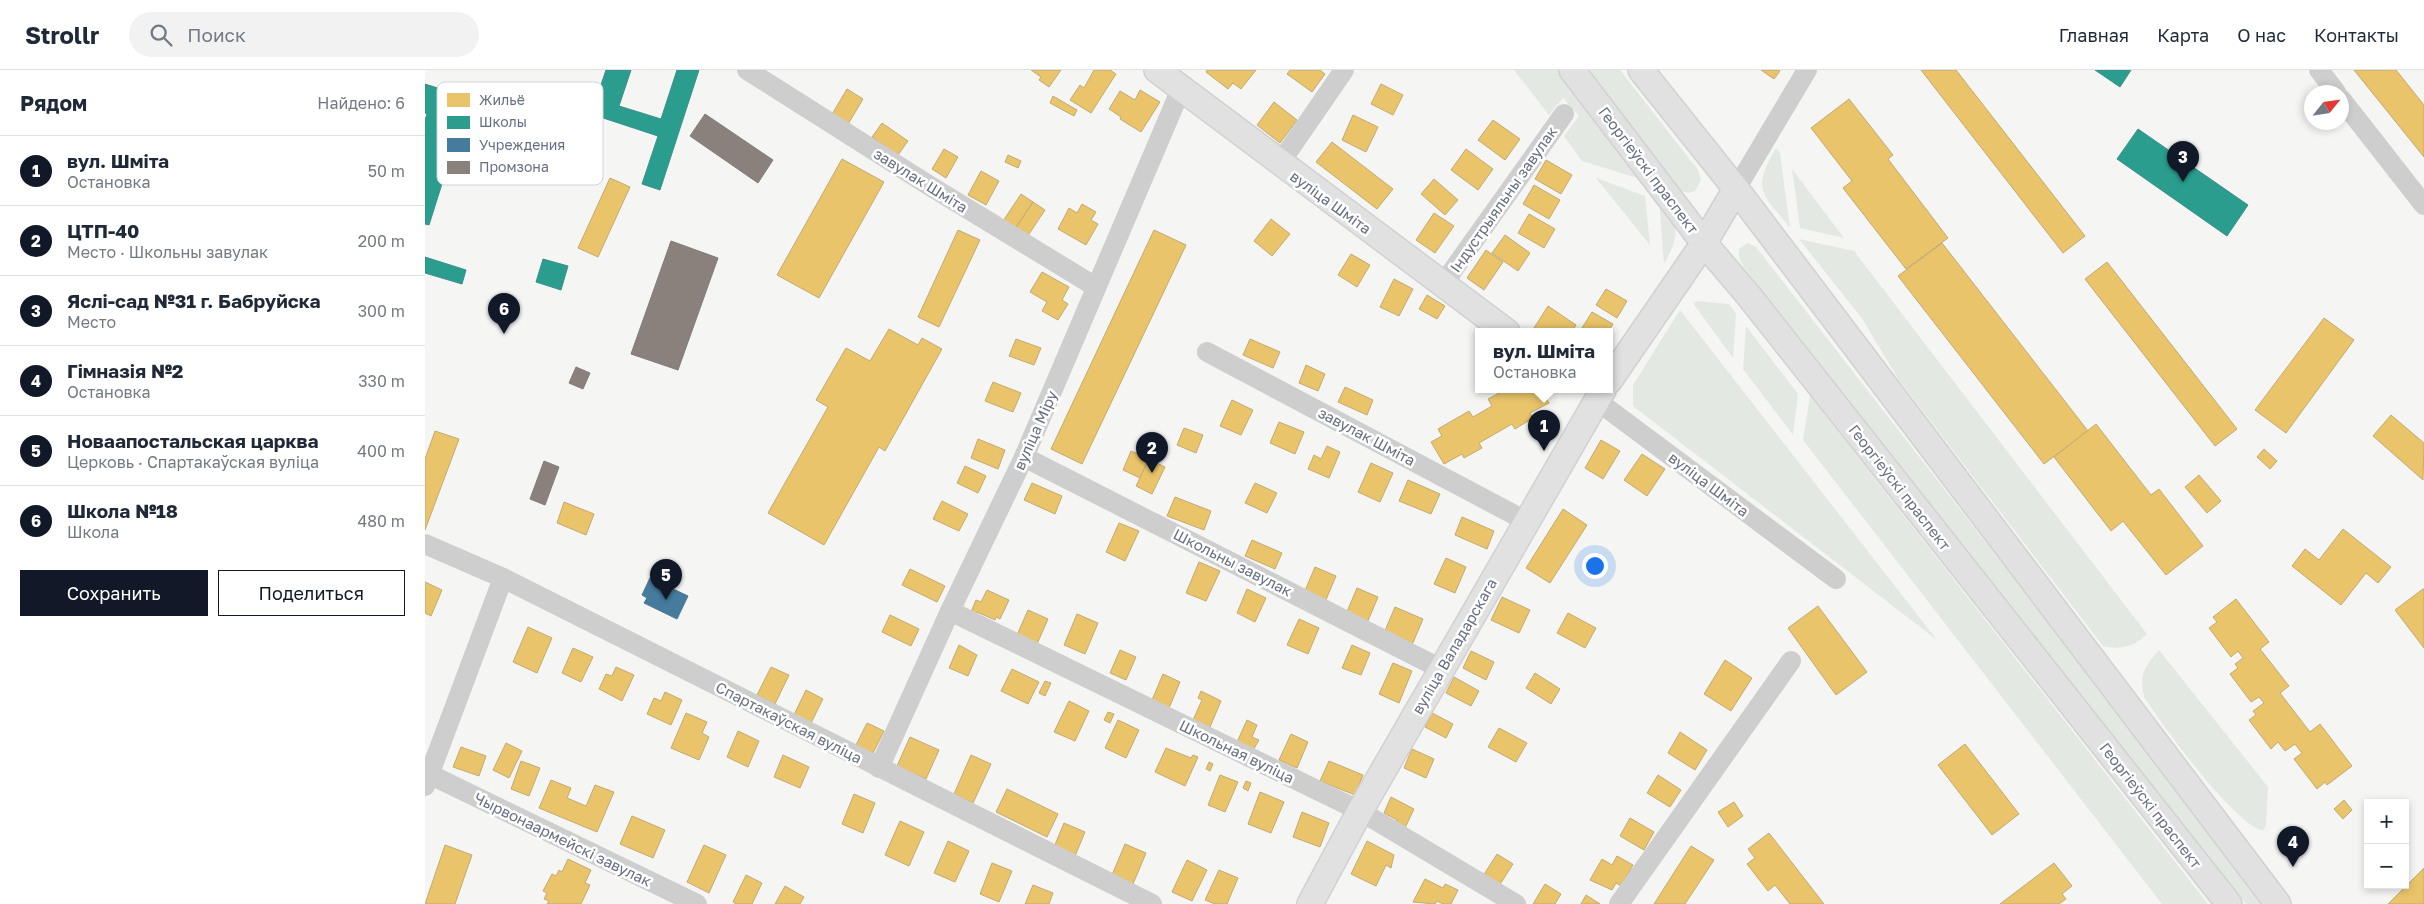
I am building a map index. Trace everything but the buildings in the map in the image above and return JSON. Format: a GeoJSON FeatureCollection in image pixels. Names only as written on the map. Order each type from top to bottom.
{"type":"FeatureCollection","features":[{"type":"Feature","properties":{"kind":"main road","name":"вуліца Шміта"},"geometry":{"type":"LineString","coordinates":[[1157,70],[1502,328]]}},
{"type":"Feature","properties":{"kind":"main road","name":"Георгіеўскі праспект"},"geometry":{"type":"LineString","coordinates":[[1573,70],[1704,242],[1749,296],[2229,904]]}},
{"type":"Feature","properties":{"kind":"main road"},"geometry":{"type":"LineString","coordinates":[[1641,70],[1736,189],[2278,904]]}},
{"type":"Feature","properties":{"kind":"main road","name":"вуліца Валадарскага"},"geometry":{"type":"LineString","coordinates":[[1613,369],[1704,242],[1736,189]]}},
{"type":"Feature","properties":{"kind":"main road","name":"вуліца Валадарскага"},"geometry":{"type":"LineString","coordinates":[[1310,904],[1360,810],[1526,521],[1596,393]]}},
{"type":"Feature","properties":{"kind":"street","name":"завулак Шміта"},"geometry":{"type":"LineString","coordinates":[[747,70],[930,186],[1096,287]]}},
{"type":"Feature","properties":{"kind":"street"},"geometry":{"type":"LineString","coordinates":[[1280,163],[1343,70]]}},
{"type":"Feature","properties":{"kind":"street","name":"вуліца Валадарскага"},"geometry":{"type":"LineString","coordinates":[[1736,189],[1807,70]]}},
{"type":"Feature","properties":{"kind":"street"},"geometry":{"type":"LineString","coordinates":[[2319,70],[2331,85]]}},
{"type":"Feature","properties":{"kind":"street","name":"вуліца Міру"},"geometry":{"type":"LineString","coordinates":[[879,768],[950,611],[1024,456],[1181,89]]}},
{"type":"Feature","properties":{"kind":"street"},"geometry":{"type":"LineString","coordinates":[[2349,109],[2424,205]]}},
{"type":"Feature","properties":{"kind":"street","name":"Індустрыяльны завулак"},"geometry":{"type":"LineString","coordinates":[[1443,284],[1564,114]]}},
{"type":"Feature","properties":{"kind":"street","name":"завулак Шміта"},"geometry":{"type":"LineString","coordinates":[[1207,352],[1526,521]]}},
{"type":"Feature","properties":{"kind":"street","name":"вуліца Шміта"},"geometry":{"type":"LineString","coordinates":[[1602,393],[1835,579]]}},
{"type":"Feature","properties":{"kind":"street","name":"Школьны завулак"},"geometry":{"type":"LineString","coordinates":[[1024,456],[1441,669]]}},
{"type":"Feature","properties":{"kind":"street","name":"Спартакаўская вуліца"},"geometry":{"type":"LineString","coordinates":[[425,544],[503,578],[1152,904]]}},
{"type":"Feature","properties":{"kind":"street"},"geometry":{"type":"LineString","coordinates":[[427,780],[503,578]]}},
{"type":"Feature","properties":{"kind":"street","name":"Школьная вуліца"},"geometry":{"type":"LineString","coordinates":[[950,611],[1360,810],[1516,904]]}},
{"type":"Feature","properties":{"kind":"street"},"geometry":{"type":"LineString","coordinates":[[1619,904],[1791,662]]}},
{"type":"Feature","properties":{"kind":"street","name":"Чырвонаармейскі завулак"},"geometry":{"type":"LineString","coordinates":[[427,780],[697,904]]}},
{"type":"Feature","properties":{"kind":"shaded area"},"geometry":{"type":"Polygon","coordinates":[[[1514,70],[1561,70],[1647,181],[1582,161],[1564,136],[1579,116],[1563,98],[1549,115],[1514,70]]]}},
{"type":"Feature","properties":{"kind":"shaded area"},"geometry":{"type":"Polygon","coordinates":[[[1588,70],[1620,70],[1698,170],[1701,180],[1695,191],[1688,193],[1681,191],[1588,70]]]}},
{"type":"Feature","properties":{"kind":"shaded area"},"geometry":{"type":"Polygon","coordinates":[[[1776,148],[1780,153],[1790,228],[1772,206],[1763,191],[1764,174],[1776,148]]]}},
{"type":"Feature","properties":{"kind":"shaded area"},"geometry":{"type":"Polygon","coordinates":[[[1792,169],[1844,238],[1800,228],[1792,169]]]}},
{"type":"Feature","properties":{"kind":"shaded area"},"geometry":{"type":"Polygon","coordinates":[[[1596,178],[1645,196],[1650,245],[1596,178]]]}},
{"type":"Feature","properties":{"kind":"shaded area"},"geometry":{"type":"Polygon","coordinates":[[[1659,199],[1671,217],[1675,231],[1673,245],[1664,264],[1659,199]]]}},
{"type":"Feature","properties":{"kind":"shaded area"},"geometry":{"type":"Polygon","coordinates":[[[1799,239],[1854,251],[2147,634],[2132,645],[2116,648],[2103,646],[1899,380],[1861,317],[1799,239]]]}},
{"type":"Feature","properties":{"kind":"shaded area"},"geometry":{"type":"Polygon","coordinates":[[[1748,243],[1756,247],[2267,904],[2246,904],[2222,873],[2190,841],[1743,266],[1739,257],[1739,249],[1748,243]]]}},
{"type":"Feature","properties":{"kind":"shaded area"},"geometry":{"type":"Polygon","coordinates":[[[1697,301],[1729,304],[1736,314],[1733,358],[1693,303],[1697,301]]]}},
{"type":"Feature","properties":{"kind":"shaded area"},"geometry":{"type":"Polygon","coordinates":[[[1680,310],[1937,640],[1633,406],[1633,385],[1680,310]]]}},
{"type":"Feature","properties":{"kind":"shaded area"},"geometry":{"type":"Polygon","coordinates":[[[1746,326],[1798,394],[1793,435],[1743,369],[1746,326]]]}},
{"type":"Feature","properties":{"kind":"shaded area"},"geometry":{"type":"Polygon","coordinates":[[[1810,396],[2208,904],[2162,904],[1803,440],[1810,396]]]}},
{"type":"Feature","properties":{"kind":"shaded area"},"geometry":{"type":"Polygon","coordinates":[[[2159,650],[2268,787],[2266,825],[2263,831],[2250,824],[2234,811],[2217,793],[2166,729],[2144,697],[2142,682],[2144,671],[2159,650]]]}},
{"type":"Feature","properties":{"kind":"place","name":"Яслі-сад №31 г. Бабруйска"},"geometry":{"type":"Point","coordinates":[2183,182]}},
{"type":"Feature","properties":{"kind":"place","name":"Школа №18"},"geometry":{"type":"Point","coordinates":[504,334]}},
{"type":"Feature","properties":{"kind":"place","name":"вул. Шміта"},"geometry":{"type":"Point","coordinates":[1544,451]}},
{"type":"Feature","properties":{"kind":"place","name":"ЦТП-40"},"geometry":{"type":"Point","coordinates":[1152,473]}},
{"type":"Feature","properties":{"kind":"place","name":"Новаапостальская царква"},"geometry":{"type":"Point","coordinates":[666,600]}},
{"type":"Feature","properties":{"kind":"place","name":"Гімназія №2"},"geometry":{"type":"Point","coordinates":[2293,867]}}]}
